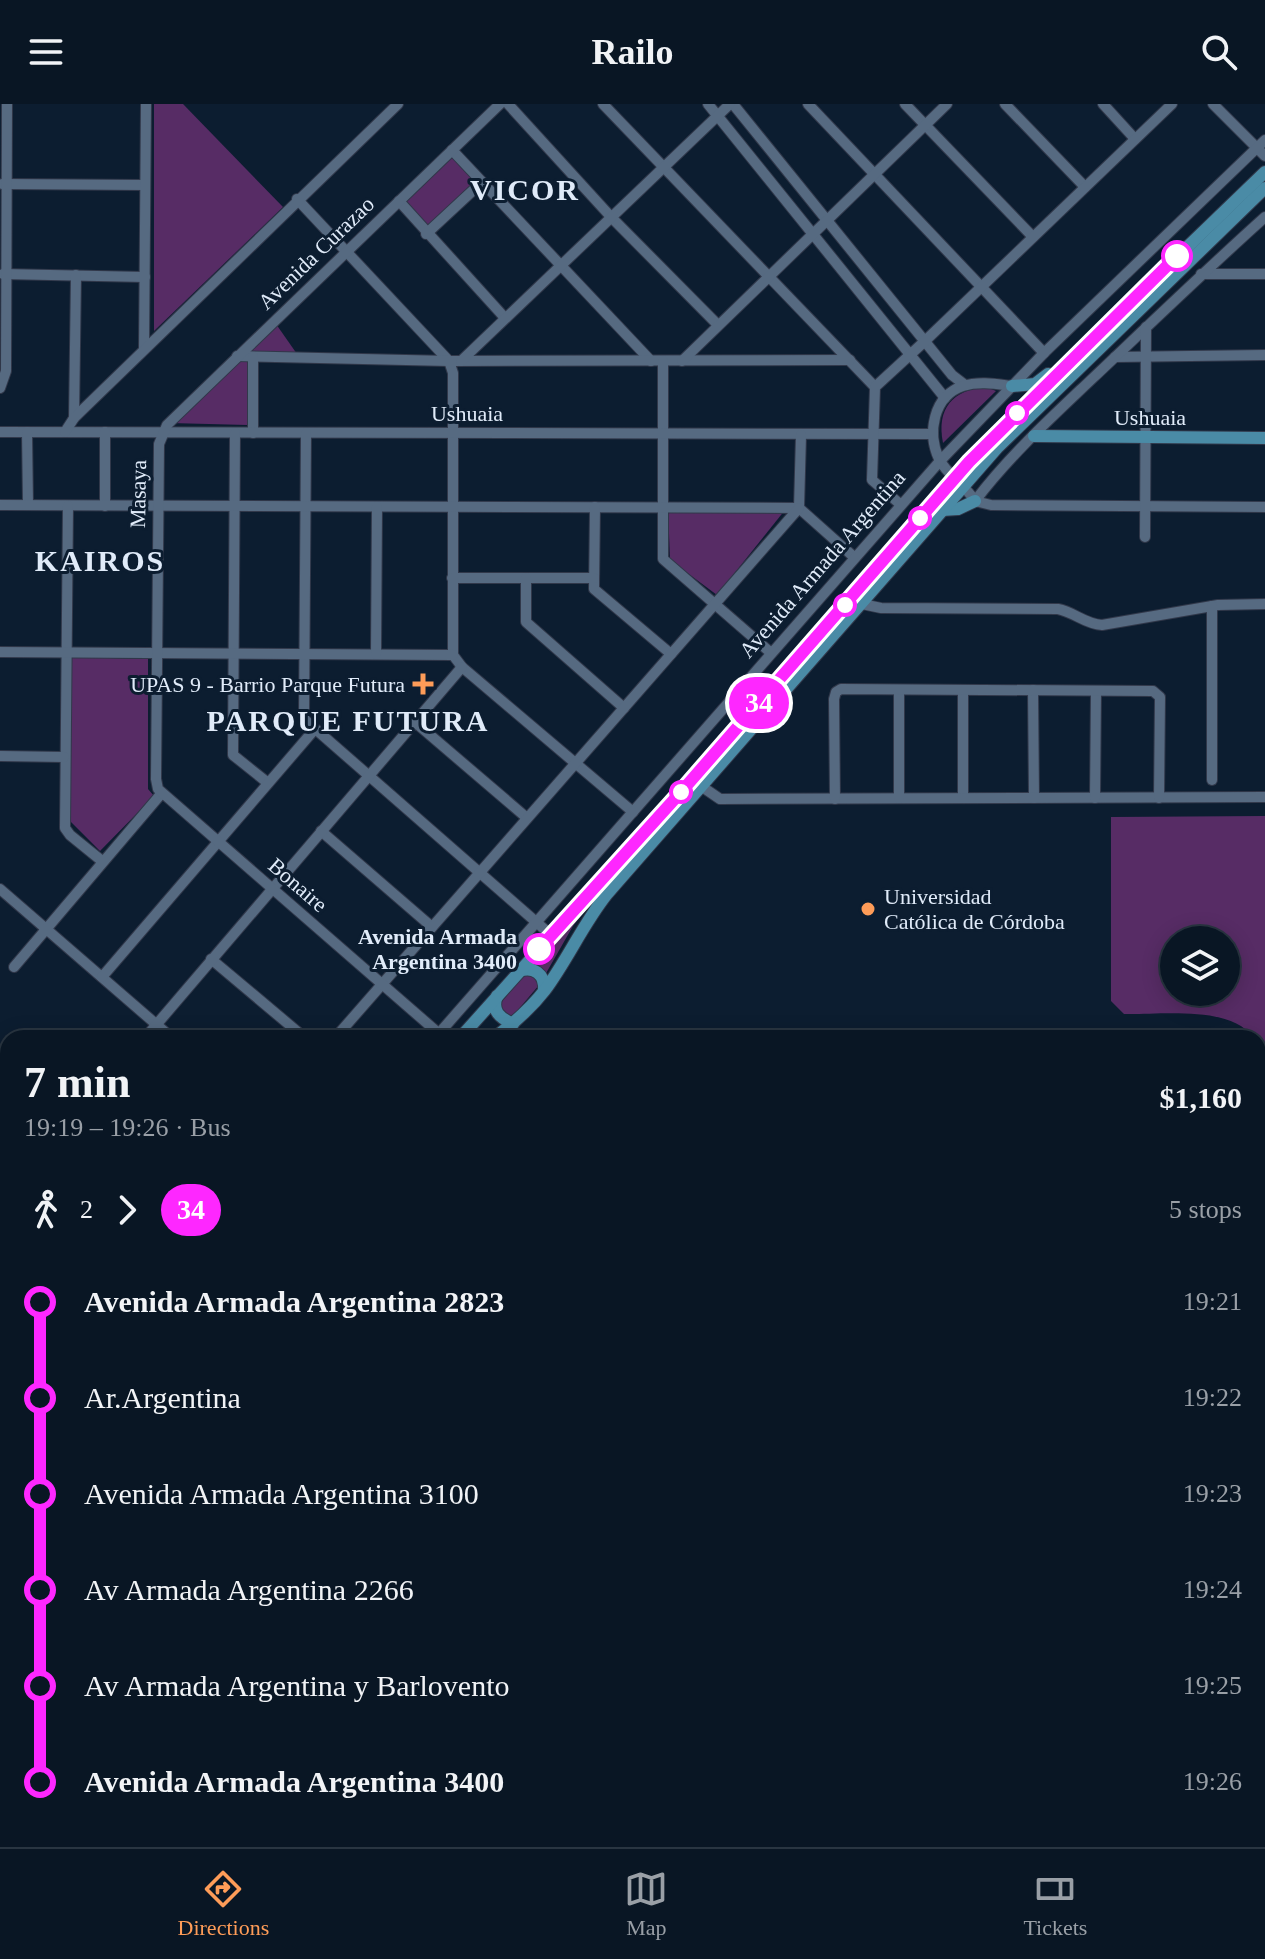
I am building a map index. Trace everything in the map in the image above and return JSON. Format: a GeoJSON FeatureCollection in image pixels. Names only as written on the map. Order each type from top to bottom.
{"type":"FeatureCollection","features":[{"type":"Feature","properties":{"kind":"main road","name":"Avenida Armada Argentina"},"geometry":{"type":"LineString","coordinates":[[467,1030],[959,481],[1091,340],[1265,172]]}},
{"type":"Feature","properties":{"kind":"main road","name":"Avenida Armada Argentina"},"geometry":{"type":"LineString","coordinates":[[505,1030],[544,990],[591,915],[942,510],[959,481],[1265,188]]}},
{"type":"Feature","properties":{"kind":"main road"},"geometry":{"type":"LineString","coordinates":[[1012,386],[1039,382],[1078,347],[1091,340]]}},
{"type":"Feature","properties":{"kind":"main road","name":"Ushuaia"},"geometry":{"type":"LineString","coordinates":[[1034,436],[1265,438]]}},
{"type":"Feature","properties":{"kind":"main road"},"geometry":{"type":"LineString","coordinates":[[942,510],[958,509],[975,501]]}},
{"type":"Feature","properties":{"kind":"main road"},"geometry":{"type":"LineString","coordinates":[[519,971],[536,971],[544,981],[544,990]]}},
{"type":"Feature","properties":{"kind":"main road"},"geometry":{"type":"LineString","coordinates":[[497,996],[494,1006],[497,1013],[513,1024]]}},
{"type":"Feature","properties":{"kind":"street"},"geometry":{"type":"LineString","coordinates":[[0,388],[6,371],[3,184],[7,104]]}},
{"type":"Feature","properties":{"kind":"street"},"geometry":{"type":"LineString","coordinates":[[144,349],[146,104]]}},
{"type":"Feature","properties":{"kind":"street"},"geometry":{"type":"LineString","coordinates":[[65,432],[74,418],[144,349],[398,104]]}},
{"type":"Feature","properties":{"kind":"street","name":"Avenida Curazao"},"geometry":{"type":"LineString","coordinates":[[161,433],[500,104]]}},
{"type":"Feature","properties":{"kind":"street"},"geometry":{"type":"LineString","coordinates":[[508,104],[612,218],[718,325]]}},
{"type":"Feature","properties":{"kind":"street"},"geometry":{"type":"LineString","coordinates":[[603,104],[875,387]]}},
{"type":"Feature","properties":{"kind":"street"},"geometry":{"type":"LineString","coordinates":[[708,104],[945,398]]}},
{"type":"Feature","properties":{"kind":"street"},"geometry":{"type":"LineString","coordinates":[[633,812],[462,667],[453,655],[452,433],[455,361],[505,318],[732,104],[955,378],[965,385]]}},
{"type":"Feature","properties":{"kind":"street"},"geometry":{"type":"LineString","coordinates":[[808,104],[1044,353]]}},
{"type":"Feature","properties":{"kind":"street"},"geometry":{"type":"LineString","coordinates":[[905,104],[1033,237]]}},
{"type":"Feature","properties":{"kind":"street"},"geometry":{"type":"LineString","coordinates":[[682,361],[947,104]]}},
{"type":"Feature","properties":{"kind":"street"},"geometry":{"type":"LineString","coordinates":[[1005,104],[1085,187]]}},
{"type":"Feature","properties":{"kind":"street"},"geometry":{"type":"LineString","coordinates":[[1103,104],[1135,139]]}},
{"type":"Feature","properties":{"kind":"street"},"geometry":{"type":"LineString","coordinates":[[900,504],[875,484],[872,476],[875,387],[1172,104]]}},
{"type":"Feature","properties":{"kind":"street"},"geometry":{"type":"LineString","coordinates":[[1213,104],[1262,148]]}},
{"type":"Feature","properties":{"kind":"street","name":"Avenida Armada Argentina"},"geometry":{"type":"LineString","coordinates":[[444,1030],[900,504],[1044,353],[1262,148]]}},
{"type":"Feature","properties":{"kind":"street"},"geometry":{"type":"LineString","coordinates":[[452,150],[560,265],[657,361],[663,435],[662,554],[665,562],[770,652]]}},
{"type":"Feature","properties":{"kind":"street"},"geometry":{"type":"LineString","coordinates":[[426,234],[482,182]]}},
{"type":"Feature","properties":{"kind":"street"},"geometry":{"type":"LineString","coordinates":[[3,184],[145,185]]}},
{"type":"Feature","properties":{"kind":"street"},"geometry":{"type":"LineString","coordinates":[[297,199],[455,361]]}},
{"type":"Feature","properties":{"kind":"street"},"geometry":{"type":"LineString","coordinates":[[399,201],[505,318]]}},
{"type":"Feature","properties":{"kind":"street"},"geometry":{"type":"LineString","coordinates":[[975,501],[1011,458],[1201,274],[1265,217]]}},
{"type":"Feature","properties":{"kind":"street"},"geometry":{"type":"LineString","coordinates":[[3,274],[145,277]]}},
{"type":"Feature","properties":{"kind":"street"},"geometry":{"type":"LineString","coordinates":[[1201,274],[1265,274]]}},
{"type":"Feature","properties":{"kind":"street"},"geometry":{"type":"LineString","coordinates":[[74,418],[76,275]]}},
{"type":"Feature","properties":{"kind":"street"},"geometry":{"type":"LineString","coordinates":[[1145,537],[1146,327]]}},
{"type":"Feature","properties":{"kind":"street"},"geometry":{"type":"LineString","coordinates":[[1115,357],[1265,355]]}},
{"type":"Feature","properties":{"kind":"street"},"geometry":{"type":"LineString","coordinates":[[237,356],[455,361],[850,360]]}},
{"type":"Feature","properties":{"kind":"street"},"geometry":{"type":"LineString","coordinates":[[253,357],[253,433]]}},
{"type":"Feature","properties":{"kind":"street"},"geometry":{"type":"LineString","coordinates":[[1012,386],[986,383],[965,385],[945,398],[935,414],[933,434],[940,461],[975,501],[991,505],[1265,507]]}},
{"type":"Feature","properties":{"kind":"street","name":"Ushuaia"},"geometry":{"type":"LineString","coordinates":[[0,432],[933,434]]}},
{"type":"Feature","properties":{"kind":"street"},"geometry":{"type":"LineString","coordinates":[[27,432],[28,505]]}},
{"type":"Feature","properties":{"kind":"street"},"geometry":{"type":"LineString","coordinates":[[105,432],[105,506]]}},
{"type":"Feature","properties":{"kind":"street","name":"Masaya"},"geometry":{"type":"LineString","coordinates":[[161,433],[156,779],[161,794]]}},
{"type":"Feature","properties":{"kind":"street"},"geometry":{"type":"LineString","coordinates":[[235,433],[233,755],[268,783]]}},
{"type":"Feature","properties":{"kind":"street"},"geometry":{"type":"LineString","coordinates":[[306,433],[304,719],[551,935]]}},
{"type":"Feature","properties":{"kind":"street"},"geometry":{"type":"LineString","coordinates":[[342,1030],[799,508],[801,435]]}},
{"type":"Feature","properties":{"kind":"street"},"geometry":{"type":"LineString","coordinates":[[0,505],[799,508],[854,557]]}},
{"type":"Feature","properties":{"kind":"street"},"geometry":{"type":"LineString","coordinates":[[68,506],[65,828],[102,861]]}},
{"type":"Feature","properties":{"kind":"street"},"geometry":{"type":"LineString","coordinates":[[376,654],[377,507]]}},
{"type":"Feature","properties":{"kind":"street"},"geometry":{"type":"LineString","coordinates":[[594,584],[595,507]]}},
{"type":"Feature","properties":{"kind":"street"},"geometry":{"type":"LineString","coordinates":[[452,578],[526,578],[594,584],[671,654]]}},
{"type":"Feature","properties":{"kind":"street"},"geometry":{"type":"LineString","coordinates":[[526,578],[526,622],[624,708]]}},
{"type":"Feature","properties":{"kind":"street"},"geometry":{"type":"LineString","coordinates":[[862,604],[873,608],[1058,609],[1086,622],[1102,625],[1212,606],[1265,604]]}},
{"type":"Feature","properties":{"kind":"street"},"geometry":{"type":"LineString","coordinates":[[1212,606],[1212,780]]}},
{"type":"Feature","properties":{"kind":"street"},"geometry":{"type":"LineString","coordinates":[[0,652],[453,655]]}},
{"type":"Feature","properties":{"kind":"street"},"geometry":{"type":"LineString","coordinates":[[152,1030],[462,667]]}},
{"type":"Feature","properties":{"kind":"street"},"geometry":{"type":"LineString","coordinates":[[835,799],[836,692],[841,689],[1153,691],[1158,694],[1159,798]]}},
{"type":"Feature","properties":{"kind":"street"},"geometry":{"type":"LineString","coordinates":[[899,690],[899,798]]}},
{"type":"Feature","properties":{"kind":"street"},"geometry":{"type":"LineString","coordinates":[[963,690],[963,798]]}},
{"type":"Feature","properties":{"kind":"street"},"geometry":{"type":"LineString","coordinates":[[1033,690],[1034,798]]}},
{"type":"Feature","properties":{"kind":"street"},"geometry":{"type":"LineString","coordinates":[[1095,798],[1096,691]]}},
{"type":"Feature","properties":{"kind":"street"},"geometry":{"type":"LineString","coordinates":[[416,723],[527,818]]}},
{"type":"Feature","properties":{"kind":"street"},"geometry":{"type":"LineString","coordinates":[[102,977],[314,730]]}},
{"type":"Feature","properties":{"kind":"street"},"geometry":{"type":"LineString","coordinates":[[0,756],[64,757]]}},
{"type":"Feature","properties":{"kind":"street"},"geometry":{"type":"LineString","coordinates":[[701,786],[720,799],[1265,797]]}},
{"type":"Feature","properties":{"kind":"street"},"geometry":{"type":"LineString","coordinates":[[14,967],[161,794]]}},
{"type":"Feature","properties":{"kind":"street","name":"Bonaire"},"geometry":{"type":"LineString","coordinates":[[161,794],[432,1030]]}},
{"type":"Feature","properties":{"kind":"street"},"geometry":{"type":"LineString","coordinates":[[321,831],[432,927]]}},
{"type":"Feature","properties":{"kind":"street"},"geometry":{"type":"LineString","coordinates":[[0,889],[163,1030]]}},
{"type":"Feature","properties":{"kind":"street"},"geometry":{"type":"LineString","coordinates":[[211,959],[295,1030]]}},
{"type":"Feature","properties":{"kind":"shaded area"},"geometry":{"type":"Polygon","coordinates":[[[154,104],[183,104],[283,207],[154,331],[154,104]]]}},
{"type":"Feature","properties":{"kind":"shaded area"},"geometry":{"type":"Polygon","coordinates":[[[453,153],[480,181],[427,231],[401,203],[453,153]]]}},
{"type":"Feature","properties":{"kind":"shaded area"},"geometry":{"type":"Polygon","coordinates":[[[276,324],[297,354],[245,354],[276,324]]]}},
{"type":"Feature","properties":{"kind":"shaded area"},"geometry":{"type":"Polygon","coordinates":[[[247,360],[247,425],[170,423],[239,361],[247,360]]]}},
{"type":"Feature","properties":{"kind":"shaded area"},"geometry":{"type":"Polygon","coordinates":[[[986,387],[996,391],[943,443],[942,420],[950,403],[964,392],[986,387]]]}},
{"type":"Feature","properties":{"kind":"shaded area"},"geometry":{"type":"Polygon","coordinates":[[[668,508],[785,510],[717,595],[670,560],[668,508]]]}},
{"type":"Feature","properties":{"kind":"shaded area"},"geometry":{"type":"Polygon","coordinates":[[[70,657],[148,659],[148,789],[154,796],[100,851],[69,820],[70,657]]]}},
{"type":"Feature","properties":{"kind":"shaded area"},"geometry":{"type":"Polygon","coordinates":[[[1265,816],[1265,1030],[1245,1030],[1229,1020],[1213,1016],[1124,1014],[1111,1001],[1111,817],[1265,816]]]}},
{"type":"Feature","properties":{"kind":"shaded area"},"geometry":{"type":"Polygon","coordinates":[[[610,875],[573,926],[545,975],[533,966],[610,875]]]}},
{"type":"Feature","properties":{"kind":"shaded area"},"geometry":{"type":"Polygon","coordinates":[[[531,973],[538,978],[539,985],[512,1017],[506,1018],[499,1005],[524,975],[531,973]]]}},
{"type":"Feature","properties":{"kind":"bus line","name":"34"},"geometry":{"type":"LineString","coordinates":[[539,949],[681,792],[969,462],[1177,256]]}},
{"type":"Feature","properties":{"kind":"place","name":"UPAS 9 - Barrio Parque Futura"},"geometry":{"type":"Point","coordinates":[423,684]}},
{"type":"Feature","properties":{"kind":"place","name":"Universidad Católica de Córdoba"},"geometry":{"type":"Point","coordinates":[868,909]}},
{"type":"Feature","properties":{"kind":"place","name":"Avenida Armada Argentina 3400"},"geometry":{"type":"Point","coordinates":[539,949]}},
{"type":"Feature","properties":{"kind":"district","name":"VICOR"},"geometry":{"type":"Point","coordinates":[525,189]}},
{"type":"Feature","properties":{"kind":"district","name":"KAIROS"},"geometry":{"type":"Point","coordinates":[100,560]}},
{"type":"Feature","properties":{"kind":"district","name":"PARQUE FUTURA"},"geometry":{"type":"Point","coordinates":[348,720]}}]}
